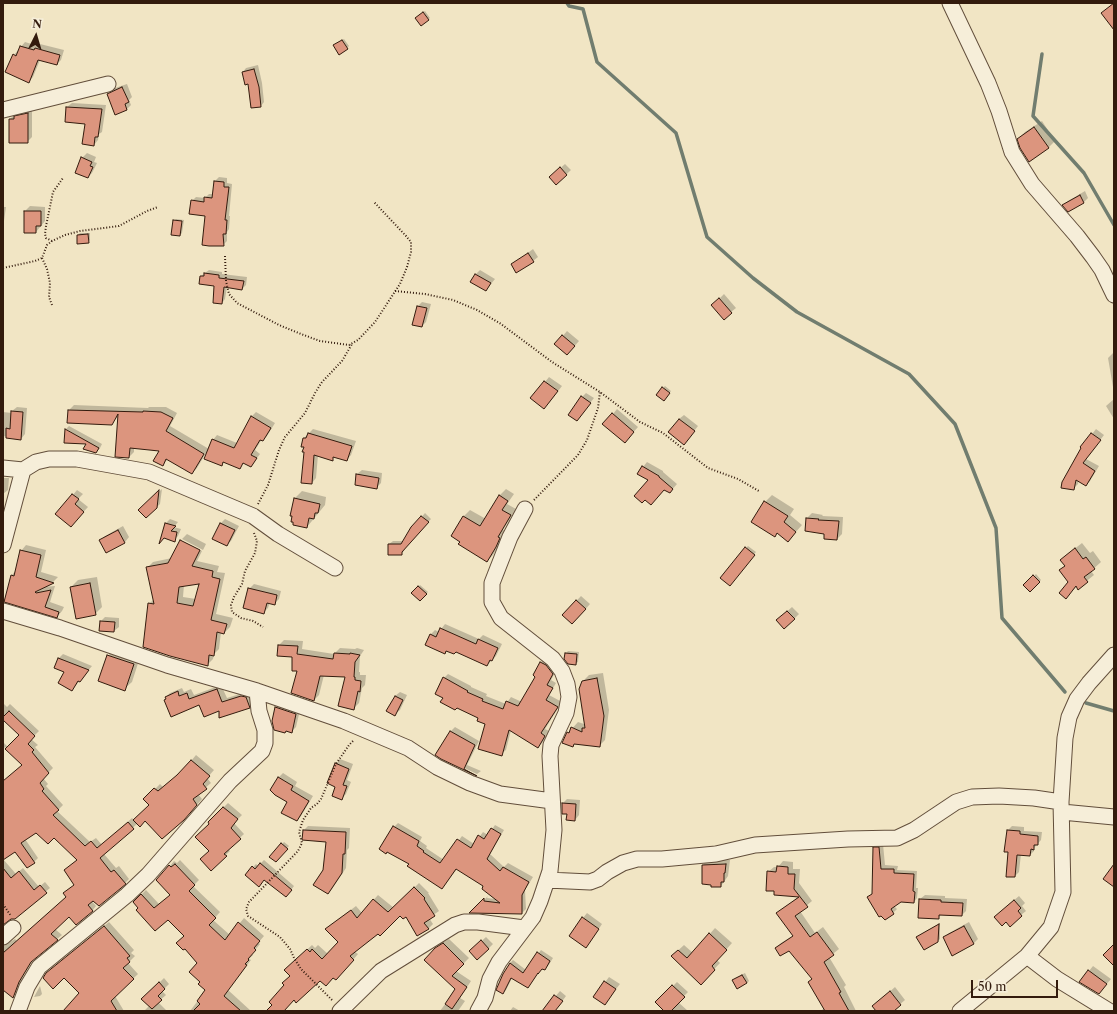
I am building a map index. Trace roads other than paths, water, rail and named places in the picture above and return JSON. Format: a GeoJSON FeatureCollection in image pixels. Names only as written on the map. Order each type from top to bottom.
{"type":"FeatureCollection","features":[{"type":"Feature","properties":{"kind":"street"},"geometry":{"type":"LineString","coordinates":[[950,3],[988,83],[1012,152],[1032,184],[1093,257],[1102,270],[1114,295]]}},
{"type":"Feature","properties":{"kind":"street"},"geometry":{"type":"LineString","coordinates":[[3,110],[108,84]]}},
{"type":"Feature","properties":{"kind":"street"},"geometry":{"type":"LineString","coordinates":[[3,468],[22,470],[36,462],[49,459],[77,459],[149,472],[255,517],[278,534],[335,568]]}},
{"type":"Feature","properties":{"kind":"street"},"geometry":{"type":"LineString","coordinates":[[3,545],[22,470]]}},
{"type":"Feature","properties":{"kind":"street"},"geometry":{"type":"LineString","coordinates":[[478,1011],[485,998],[490,979],[499,962],[533,917],[550,871],[554,830],[550,751],[551,745],[566,713],[569,697],[567,684],[562,671],[553,659],[501,618],[492,602],[492,583],[494,576],[510,537],[525,509]]}},
{"type":"Feature","properties":{"kind":"street"},"geometry":{"type":"LineString","coordinates":[[3,611],[60,628],[166,665],[257,691],[344,720],[408,748],[437,767],[470,783],[500,794],[552,801]]}},
{"type":"Feature","properties":{"kind":"street"},"geometry":{"type":"LineString","coordinates":[[960,1011],[1027,956],[1051,926],[1063,892],[1061,807],[1065,738],[1069,717],[1077,699],[1114,655]]}},
{"type":"Feature","properties":{"kind":"street"},"geometry":{"type":"LineString","coordinates":[[18,1011],[27,987],[39,967],[108,912],[132,890],[180,839],[230,781],[262,751],[265,743],[265,730],[259,711],[257,691]]}},
{"type":"Feature","properties":{"kind":"street"},"geometry":{"type":"LineString","coordinates":[[547,880],[590,882],[598,879],[623,863],[637,860],[716,854],[755,845],[848,839],[897,838],[914,830],[956,802],[972,797],[998,796],[1034,798],[1061,807],[1114,817]]}},
{"type":"Feature","properties":{"kind":"street"},"geometry":{"type":"LineString","coordinates":[[341,1010],[381,971],[455,924],[464,922],[478,922],[524,928]]}},
{"type":"Feature","properties":{"kind":"street"},"geometry":{"type":"LineString","coordinates":[[1027,956],[1057,979],[1109,1011]]}},
{"type":"Feature","properties":{"kind":"waterway"},"geometry":{"type":"LineString","coordinates":[[567,3],[569,6],[583,9],[597,62],[676,133],[707,237],[753,278],[797,312],[909,374],[955,424],[996,528],[1002,618],[1065,692]]}},
{"type":"Feature","properties":{"kind":"waterway"},"geometry":{"type":"LineString","coordinates":[[1042,54],[1033,116],[1084,173],[1114,225]]}},
{"type":"Feature","properties":{"kind":"waterway"},"geometry":{"type":"LineString","coordinates":[[1086,703],[1114,711]]}}]}
